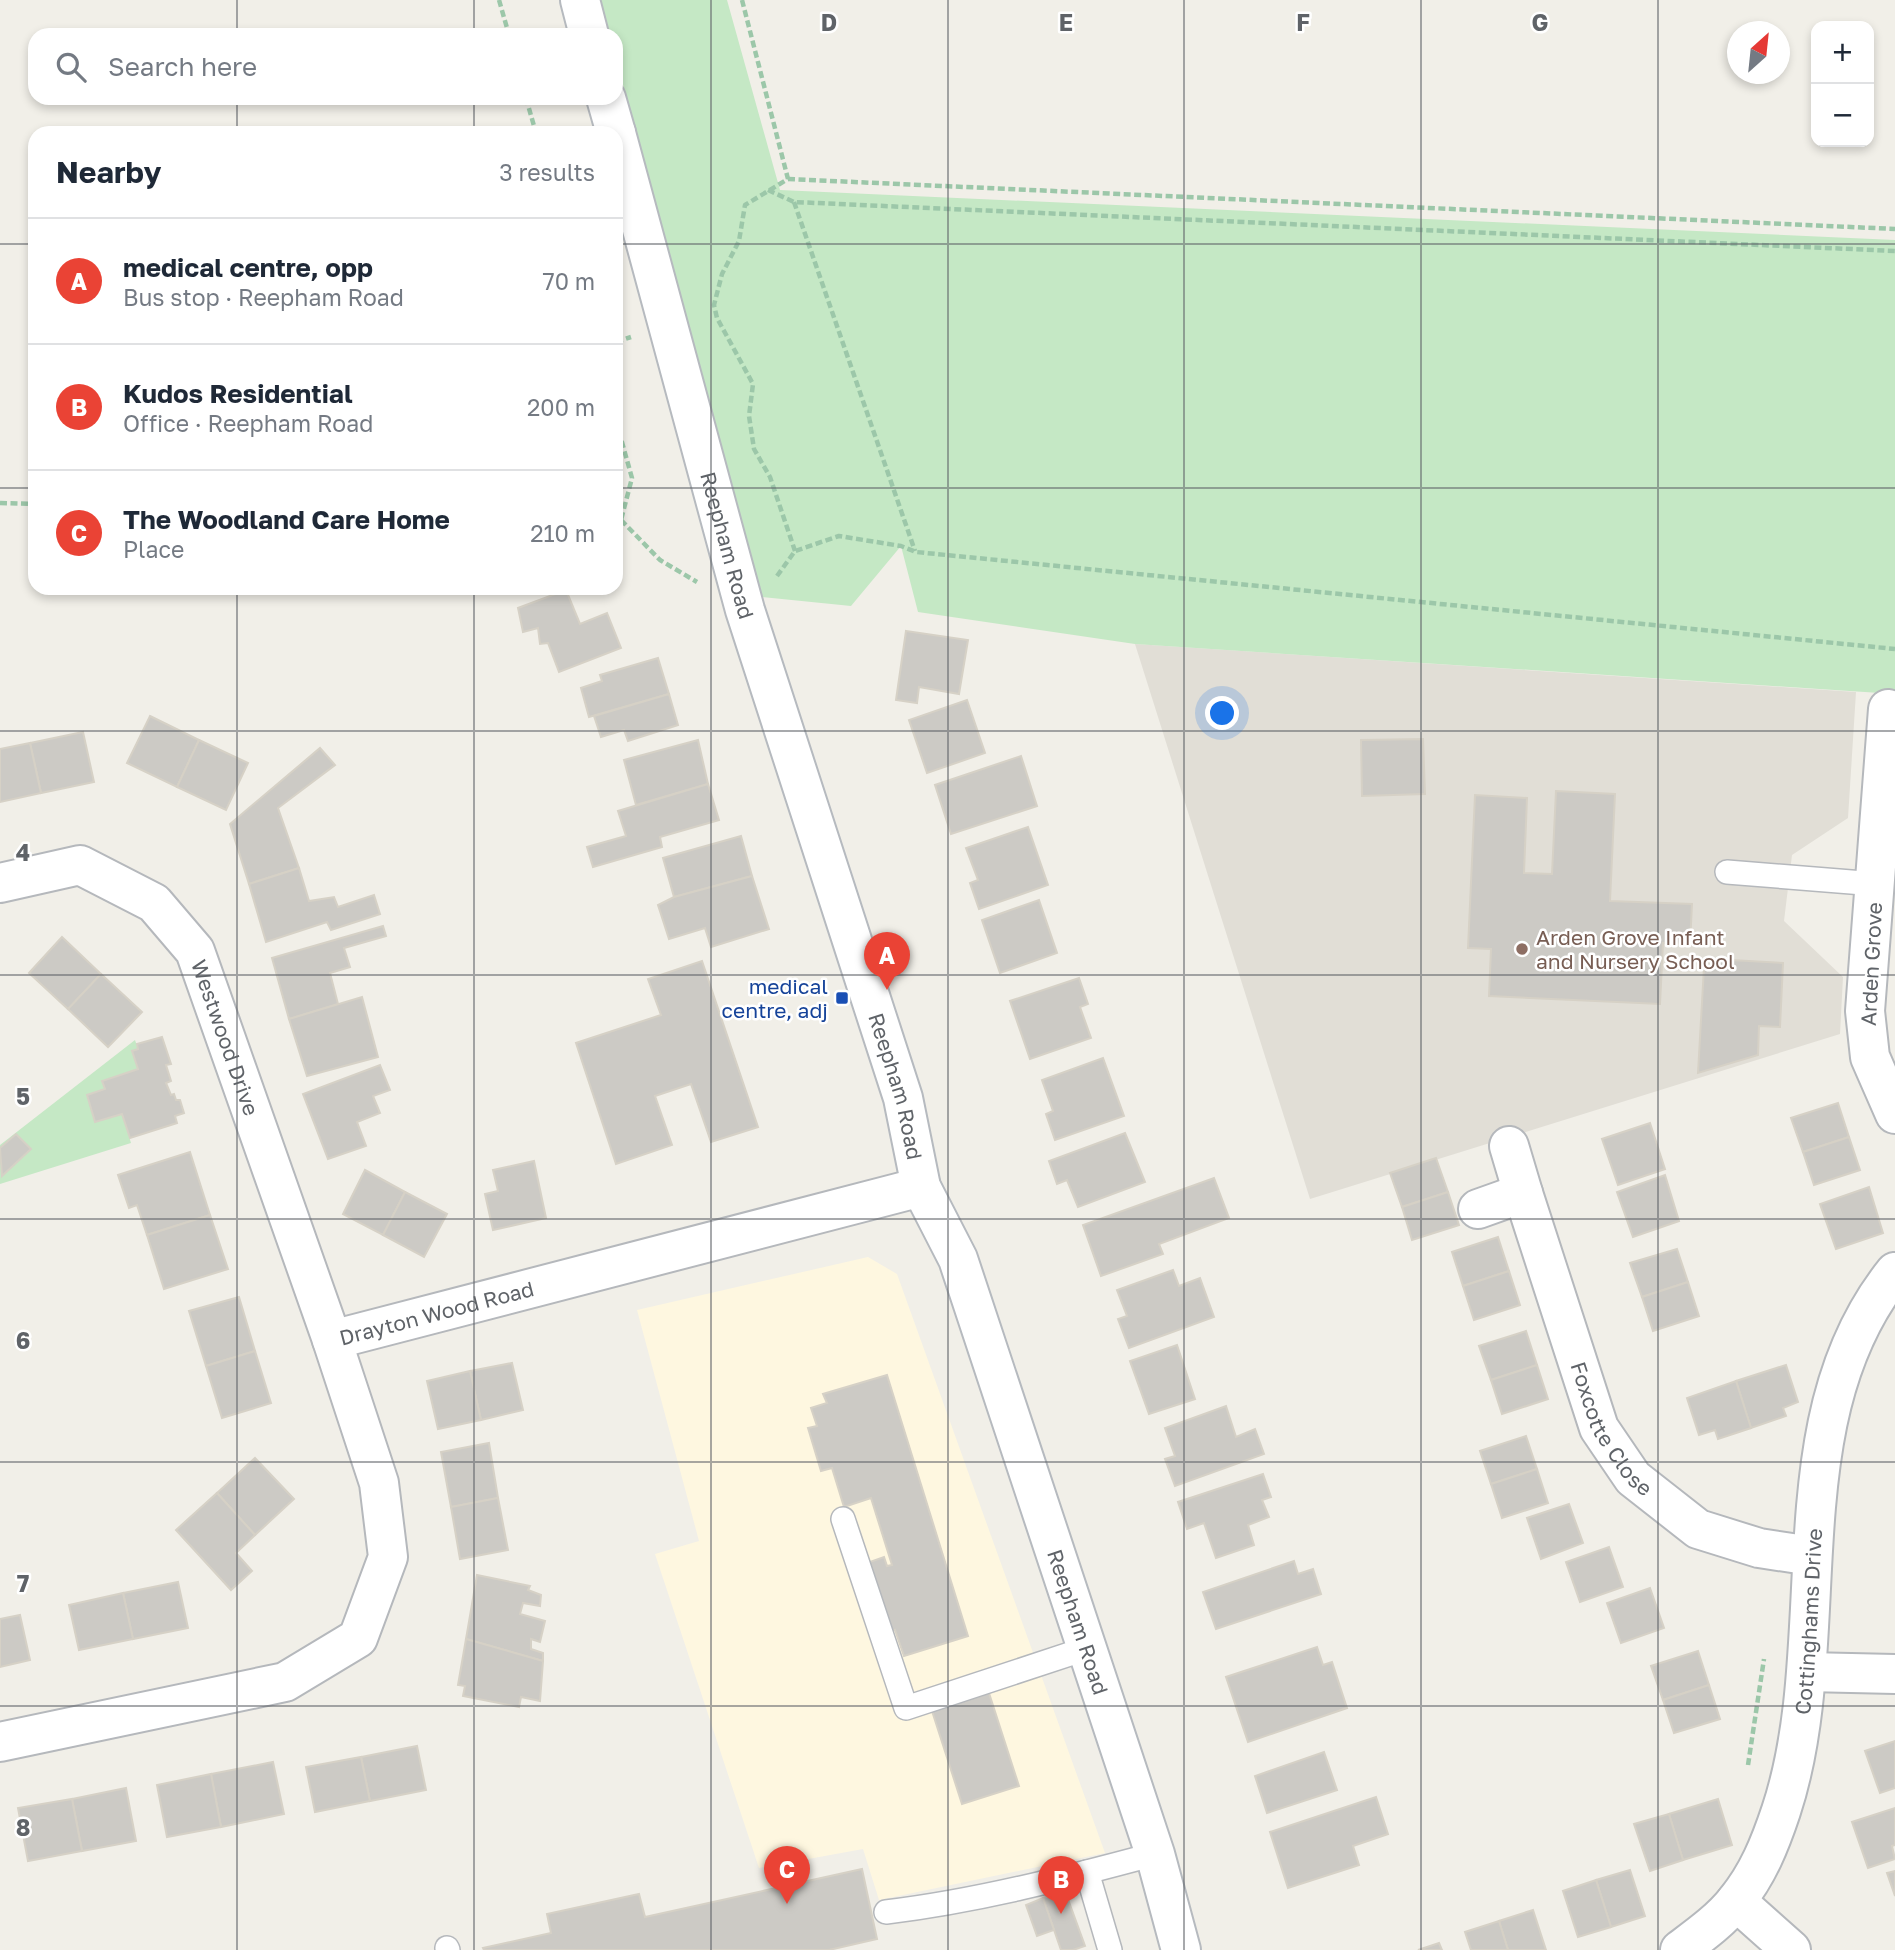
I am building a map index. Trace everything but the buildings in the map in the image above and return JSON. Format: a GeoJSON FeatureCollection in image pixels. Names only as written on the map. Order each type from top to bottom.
{"type":"FeatureCollection","features":[{"type":"Feature","properties":{"kind":"street"},"geometry":{"type":"LineString","coordinates":[[580,0],[587,28]]}},
{"type":"Feature","properties":{"kind":"street","name":"Reepham Road"},"geometry":{"type":"LineString","coordinates":[[608,105],[614,126]]}},
{"type":"Feature","properties":{"kind":"street","name":"Reepham Road"},"geometry":{"type":"LineString","coordinates":[[623,159],[745,610],[904,1098],[921,1187],[958,1259],[1155,1854],[1181,1950]]}},
{"type":"Feature","properties":{"kind":"street","name":"Arden Grove"},"geometry":{"type":"LineString","coordinates":[[1888,709],[1890,769],[1876,884],[1865,1011],[1870,1057],[1895,1114]]}},
{"type":"Feature","properties":{"kind":"street","name":"Westwood Drive"},"geometry":{"type":"LineString","coordinates":[[0,883],[80,866],[154,903],[195,951],[332,1340]]}},
{"type":"Feature","properties":{"kind":"street","name":"Foxcotte Close"},"geometry":{"type":"LineString","coordinates":[[1509,1146],[1599,1428],[1633,1478],[1698,1528],[1759,1548],[1812,1556]]}},
{"type":"Feature","properties":{"kind":"street","name":"Drayton Wood Road"},"geometry":{"type":"LineString","coordinates":[[0,1742],[285,1682],[358,1637],[388,1557],[379,1483],[332,1340],[921,1187]]}},
{"type":"Feature","properties":{"kind":"street"},"geometry":{"type":"LineString","coordinates":[[1478,1209],[1523,1193]]}},
{"type":"Feature","properties":{"kind":"street","name":"Cottinghams Drive"},"geometry":{"type":"LineString","coordinates":[[1680,1950],[1712,1925],[1736,1901],[1767,1853],[1792,1778],[1805,1703],[1812,1556],[1822,1448],[1845,1359],[1873,1299],[1895,1272]]}},
{"type":"Feature","properties":{"kind":"street"},"geometry":{"type":"LineString","coordinates":[[1807,1672],[1895,1674]]}},
{"type":"Feature","properties":{"kind":"street"},"geometry":{"type":"LineString","coordinates":[[1736,1901],[1791,1950]]}},
{"type":"Feature","properties":{"kind":"lane"},"geometry":{"type":"LineString","coordinates":[[1727,872],[1876,884]]}},
{"type":"Feature","properties":{"kind":"lane"},"geometry":{"type":"LineString","coordinates":[[844,1519],[906,1708],[1088,1648]]}},
{"type":"Feature","properties":{"kind":"lane"},"geometry":{"type":"LineString","coordinates":[[886,1912],[943,1905],[1155,1854]]}},
{"type":"Feature","properties":{"kind":"lane"},"geometry":{"type":"LineString","coordinates":[[1087,1872],[1110,1950]]}},
{"type":"Feature","properties":{"kind":"path"},"geometry":{"type":"LineString","coordinates":[[499,0],[507,28]]}},
{"type":"Feature","properties":{"kind":"path"},"geometry":{"type":"LineString","coordinates":[[742,0],[788,179]]}},
{"type":"Feature","properties":{"kind":"path"},"geometry":{"type":"LineString","coordinates":[[528,105],[534,126]]}},
{"type":"Feature","properties":{"kind":"path"},"geometry":{"type":"LineString","coordinates":[[795,551],[770,477],[754,449],[749,416],[753,384],[717,318],[714,305],[722,274],[739,242],[745,205],[788,179],[1895,229]]}},
{"type":"Feature","properties":{"kind":"path"},"geometry":{"type":"LineString","coordinates":[[768,190],[794,202],[1895,251]]}},
{"type":"Feature","properties":{"kind":"path"},"geometry":{"type":"LineString","coordinates":[[794,202],[916,552]]}},
{"type":"Feature","properties":{"kind":"path"},"geometry":{"type":"LineString","coordinates":[[623,446],[632,478],[623,508]]}},
{"type":"Feature","properties":{"kind":"path"},"geometry":{"type":"LineString","coordinates":[[0,503],[28,504]]}},
{"type":"Feature","properties":{"kind":"path"},"geometry":{"type":"LineString","coordinates":[[623,525],[660,559],[745,610],[776,577],[795,551],[839,536],[901,546],[916,552],[1895,649]]}},
{"type":"Feature","properties":{"kind":"shaded area","name":"Arden Grove Infant and Nursery School"},"geometry":{"type":"Polygon","coordinates":[[[1135,644],[1856,692],[1848,818],[1792,855],[1784,921],[1843,977],[1840,1034],[1310,1199],[1135,644]]]}},
{"type":"Feature","properties":{"kind":"shaded area"},"geometry":{"type":"Polygon","coordinates":[[[868,1257],[897,1274],[1105,1853],[879,1900],[863,1849],[759,1868],[655,1554],[699,1541],[637,1310],[868,1257]]]}},
{"type":"Feature","properties":{"kind":"green space"},"geometry":{"type":"Polygon","coordinates":[[[600,0],[727,0],[780,190],[1895,240],[1895,694],[1135,644],[918,612],[901,546],[851,606],[762,597],[623,85],[623,28],[608,28],[600,0]]]}},
{"type":"Feature","properties":{"kind":"green space"},"geometry":{"type":"Polygon","coordinates":[[[135,1040],[138,1049],[132,1052],[138,1069],[103,1081],[105,1089],[87,1095],[95,1122],[122,1114],[131,1143],[0,1184],[0,1145],[135,1040]]]}},
{"type":"Feature","properties":{"kind":"place","name":"Arden Grove Infant and Nursery School"},"geometry":{"type":"Point","coordinates":[1522,949]}},
{"type":"Feature","properties":{"kind":"place","name":"medical centre, opp"},"geometry":{"type":"Point","coordinates":[887,990]}},
{"type":"Feature","properties":{"kind":"place","name":"medical centre, adj"},"geometry":{"type":"Point","coordinates":[842,998]}},
{"type":"Feature","properties":{"kind":"place","name":"The Woodland Care Home"},"geometry":{"type":"Point","coordinates":[787,1904]}},
{"type":"Feature","properties":{"kind":"place","name":"Kudos Residential"},"geometry":{"type":"Point","coordinates":[1061,1914]}}]}
